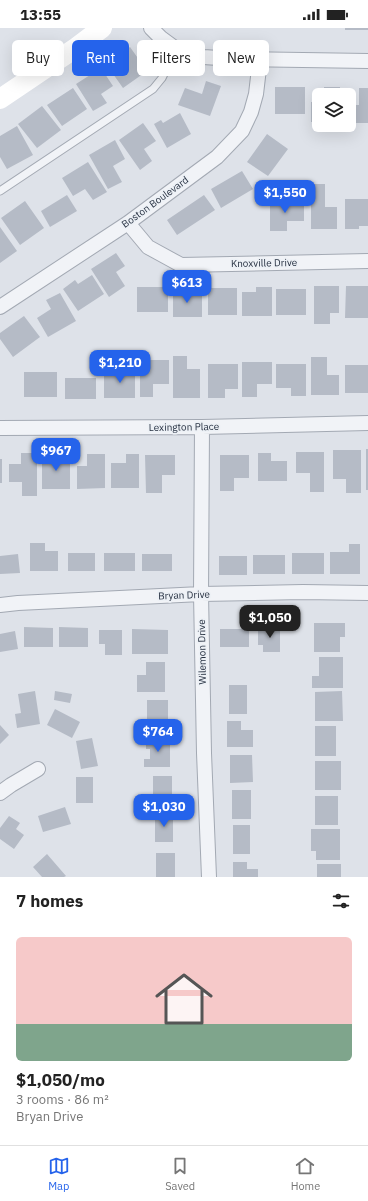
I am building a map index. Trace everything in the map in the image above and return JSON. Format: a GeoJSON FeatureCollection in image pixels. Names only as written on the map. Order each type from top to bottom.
{"type":"FeatureCollection","features":[{"type":"Feature","properties":{"kind":"main road"},"geometry":{"type":"LineString","coordinates":[[0,99],[77,48],[102,28]]}},
{"type":"Feature","properties":{"kind":"street"},"geometry":{"type":"LineString","coordinates":[[151,28],[164,40]]}},
{"type":"Feature","properties":{"kind":"street"},"geometry":{"type":"LineString","coordinates":[[269,60],[368,61]]}},
{"type":"Feature","properties":{"kind":"street","name":"Boston Boulevard"},"geometry":{"type":"LineString","coordinates":[[0,307],[128,223],[217,157],[242,131],[251,112],[256,94],[258,76]]}},
{"type":"Feature","properties":{"kind":"street","name":"Knoxville Drive"},"geometry":{"type":"LineString","coordinates":[[128,223],[148,247],[181,265],[368,261]]}},
{"type":"Feature","properties":{"kind":"street","name":"Lexington Place"},"geometry":{"type":"LineString","coordinates":[[0,428],[202,427],[368,423]]}},
{"type":"Feature","properties":{"kind":"street","name":"Wilemon Drive"},"geometry":{"type":"LineString","coordinates":[[202,427],[204,754],[210,877]]}},
{"type":"Feature","properties":{"kind":"street","name":"Bryan Drive"},"geometry":{"type":"LineString","coordinates":[[0,605],[202,594],[303,592],[368,593]]}},
{"type":"Feature","properties":{"kind":"street"},"geometry":{"type":"LineString","coordinates":[[0,793],[10,785],[38,769]]}},
{"type":"Feature","properties":{"kind":"lane"},"geometry":{"type":"LineString","coordinates":[[0,191],[153,89],[163,76]]}},
{"type":"Feature","properties":{"kind":"building"},"geometry":{"type":"Polygon","coordinates":[[[345,28],[368,28],[368,30],[345,30],[345,28]]]}},
{"type":"Feature","properties":{"kind":"building"},"geometry":{"type":"Polygon","coordinates":[[[130,47],[137,57],[137,76],[140,76],[123,88],[114,76],[129,76],[130,47]]]}},
{"type":"Feature","properties":{"kind":"building"},"geometry":{"type":"Polygon","coordinates":[[[88,76],[106,76],[113,86],[101,94],[107,103],[93,111],[76,84],[88,76]]]}},
{"type":"Feature","properties":{"kind":"building"},"geometry":{"type":"Polygon","coordinates":[[[206,81],[221,86],[210,116],[178,105],[185,88],[202,94],[206,81]]]}},
{"type":"Feature","properties":{"kind":"building"},"geometry":{"type":"Polygon","coordinates":[[[275,87],[305,87],[305,114],[275,114],[275,87]]]}},
{"type":"Feature","properties":{"kind":"building"},"geometry":{"type":"Polygon","coordinates":[[[324,87],[340,87],[340,88],[324,87]]]}},
{"type":"Feature","properties":{"kind":"building"},"geometry":{"type":"Polygon","coordinates":[[[73,88],[87,109],[62,126],[47,105],[73,88]]]}},
{"type":"Feature","properties":{"kind":"building"},"geometry":{"type":"Polygon","coordinates":[[[359,88],[368,88],[368,123],[356,123],[356,105],[359,105],[359,88]]]}},
{"type":"Feature","properties":{"kind":"building"},"geometry":{"type":"Polygon","coordinates":[[[311,102],[312,102],[312,122],[311,102]]]}},
{"type":"Feature","properties":{"kind":"building"},"geometry":{"type":"Polygon","coordinates":[[[42,106],[61,130],[37,148],[18,124],[42,106]]]}},
{"type":"Feature","properties":{"kind":"building"},"geometry":{"type":"Polygon","coordinates":[[[180,113],[191,134],[167,148],[154,124],[161,120],[163,123],[180,113]]]}},
{"type":"Feature","properties":{"kind":"building"},"geometry":{"type":"Polygon","coordinates":[[[143,123],[156,141],[144,149],[152,161],[140,170],[119,140],[143,123]]]}},
{"type":"Feature","properties":{"kind":"building"},"geometry":{"type":"Polygon","coordinates":[[[17,126],[33,155],[7,169],[0,157],[0,136],[17,126]]]}},
{"type":"Feature","properties":{"kind":"building"},"geometry":{"type":"Polygon","coordinates":[[[267,134],[288,149],[268,176],[247,162],[267,134]]]}},
{"type":"Feature","properties":{"kind":"building"},"geometry":{"type":"Polygon","coordinates":[[[115,140],[125,159],[113,166],[122,182],[108,189],[89,155],[115,140]]]}},
{"type":"Feature","properties":{"kind":"building"},"geometry":{"type":"Polygon","coordinates":[[[88,162],[107,192],[93,200],[85,189],[73,196],[62,178],[88,162]]]}},
{"type":"Feature","properties":{"kind":"building"},"geometry":{"type":"Polygon","coordinates":[[[242,171],[253,189],[221,208],[211,189],[242,171]]]}},
{"type":"Feature","properties":{"kind":"building"},"geometry":{"type":"Polygon","coordinates":[[[311,184],[325,184],[325,207],[337,207],[337,229],[311,229],[311,184]]]}},
{"type":"Feature","properties":{"kind":"building"},"geometry":{"type":"Polygon","coordinates":[[[67,195],[77,211],[50,227],[41,211],[67,195]]]}},
{"type":"Feature","properties":{"kind":"building"},"geometry":{"type":"Polygon","coordinates":[[[204,195],[215,210],[177,235],[167,220],[204,195]]]}},
{"type":"Feature","properties":{"kind":"building"},"geometry":{"type":"Polygon","coordinates":[[[345,199],[368,199],[368,226],[359,226],[359,229],[345,229],[345,199]]]}},
{"type":"Feature","properties":{"kind":"building"},"geometry":{"type":"Polygon","coordinates":[[[25,201],[44,228],[20,245],[1,218],[25,201]]]}},
{"type":"Feature","properties":{"kind":"building"},"geometry":{"type":"Polygon","coordinates":[[[270,201],[304,201],[304,221],[287,221],[287,231],[270,231],[270,201]]]}},
{"type":"Feature","properties":{"kind":"building"},"geometry":{"type":"Polygon","coordinates":[[[0,227],[17,251],[0,263],[0,227]]]}},
{"type":"Feature","properties":{"kind":"building"},"geometry":{"type":"Polygon","coordinates":[[[116,253],[125,266],[116,272],[125,286],[109,297],[91,269],[116,253]]]}},
{"type":"Feature","properties":{"kind":"building"},"geometry":{"type":"Polygon","coordinates":[[[92,275],[104,294],[78,311],[63,289],[75,280],[78,284],[92,275]]]}},
{"type":"Feature","properties":{"kind":"building"},"geometry":{"type":"Polygon","coordinates":[[[314,286],[339,286],[339,313],[330,313],[330,324],[314,324],[314,286]]]}},
{"type":"Feature","properties":{"kind":"building"},"geometry":{"type":"Polygon","coordinates":[[[346,286],[368,286],[368,318],[345,318],[346,286]]]}},
{"type":"Feature","properties":{"kind":"building"},"geometry":{"type":"Polygon","coordinates":[[[137,287],[168,287],[168,312],[137,312],[137,287]]]}},
{"type":"Feature","properties":{"kind":"building"},"geometry":{"type":"Polygon","coordinates":[[[256,287],[272,287],[272,316],[242,316],[242,292],[256,292],[256,287]]]}},
{"type":"Feature","properties":{"kind":"building"},"geometry":{"type":"Polygon","coordinates":[[[173,288],[187,288],[187,295],[202,295],[202,317],[173,317],[173,288]]]}},
{"type":"Feature","properties":{"kind":"building"},"geometry":{"type":"Polygon","coordinates":[[[208,288],[237,288],[237,315],[208,315],[208,288]]]}},
{"type":"Feature","properties":{"kind":"building"},"geometry":{"type":"Polygon","coordinates":[[[276,289],[306,289],[306,315],[276,315],[276,289]]]}},
{"type":"Feature","properties":{"kind":"building"},"geometry":{"type":"Polygon","coordinates":[[[60,293],[76,321],[48,337],[37,318],[51,309],[46,300],[60,293]]]}},
{"type":"Feature","properties":{"kind":"building"},"geometry":{"type":"Polygon","coordinates":[[[24,316],[40,337],[13,357],[0,339],[0,333],[24,316]]]}},
{"type":"Feature","properties":{"kind":"building"},"geometry":{"type":"Polygon","coordinates":[[[173,356],[187,356],[187,369],[200,369],[200,398],[173,398],[173,356]]]}},
{"type":"Feature","properties":{"kind":"building"},"geometry":{"type":"Polygon","coordinates":[[[311,357],[327,357],[327,375],[339,375],[339,395],[311,395],[311,357]]]}},
{"type":"Feature","properties":{"kind":"building"},"geometry":{"type":"Polygon","coordinates":[[[140,360],[169,360],[169,384],[153,384],[153,397],[140,397],[140,360]]]}},
{"type":"Feature","properties":{"kind":"building"},"geometry":{"type":"Polygon","coordinates":[[[242,362],[272,362],[272,384],[257,384],[257,397],[242,397],[242,362]]]}},
{"type":"Feature","properties":{"kind":"building"},"geometry":{"type":"Polygon","coordinates":[[[208,364],[238,364],[238,389],[225,389],[225,398],[208,398],[208,364]]]}},
{"type":"Feature","properties":{"kind":"building"},"geometry":{"type":"Polygon","coordinates":[[[276,364],[306,364],[306,396],[291,396],[291,388],[276,388],[276,364]]]}},
{"type":"Feature","properties":{"kind":"building"},"geometry":{"type":"Polygon","coordinates":[[[345,365],[368,365],[368,393],[345,393],[345,365]]]}},
{"type":"Feature","properties":{"kind":"building"},"geometry":{"type":"Polygon","coordinates":[[[104,371],[135,371],[135,398],[104,398],[104,371]]]}},
{"type":"Feature","properties":{"kind":"building"},"geometry":{"type":"Polygon","coordinates":[[[24,372],[57,372],[57,397],[24,397],[24,372]]]}},
{"type":"Feature","properties":{"kind":"building"},"geometry":{"type":"Polygon","coordinates":[[[65,378],[96,378],[96,399],[65,399],[65,378]]]}},
{"type":"Feature","properties":{"kind":"building"},"geometry":{"type":"Polygon","coordinates":[[[366,449],[368,449],[368,490],[366,490],[366,449]]]}},
{"type":"Feature","properties":{"kind":"building"},"geometry":{"type":"Polygon","coordinates":[[[333,450],[361,450],[361,493],[346,493],[346,479],[333,479],[333,450]]]}},
{"type":"Feature","properties":{"kind":"building"},"geometry":{"type":"Polygon","coordinates":[[[296,452],[324,452],[324,492],[310,492],[310,473],[296,473],[296,452]]]}},
{"type":"Feature","properties":{"kind":"building"},"geometry":{"type":"Polygon","coordinates":[[[21,453],[37,453],[37,496],[22,496],[22,482],[9,482],[9,464],[21,464],[21,453]]]}},
{"type":"Feature","properties":{"kind":"building"},"geometry":{"type":"Polygon","coordinates":[[[258,453],[271,453],[271,461],[287,461],[287,481],[258,481],[258,453]]]}},
{"type":"Feature","properties":{"kind":"building"},"geometry":{"type":"Polygon","coordinates":[[[87,454],[105,454],[105,488],[77,489],[77,466],[87,466],[87,454]]]}},
{"type":"Feature","properties":{"kind":"building"},"geometry":{"type":"Polygon","coordinates":[[[126,454],[139,454],[139,488],[111,488],[111,463],[126,463],[126,454]]]}},
{"type":"Feature","properties":{"kind":"building"},"geometry":{"type":"Polygon","coordinates":[[[42,455],[70,455],[70,489],[42,489],[42,455]]]}},
{"type":"Feature","properties":{"kind":"building"},"geometry":{"type":"Polygon","coordinates":[[[145,455],[175,455],[175,475],[162,475],[162,493],[146,493],[145,455]]]}},
{"type":"Feature","properties":{"kind":"building"},"geometry":{"type":"Polygon","coordinates":[[[220,455],[249,455],[249,478],[234,478],[234,491],[220,491],[220,455]]]}},
{"type":"Feature","properties":{"kind":"building"},"geometry":{"type":"Polygon","coordinates":[[[0,459],[2,459],[2,483],[0,483],[0,459]]]}},
{"type":"Feature","properties":{"kind":"building"},"geometry":{"type":"Polygon","coordinates":[[[30,543],[45,543],[45,551],[58,551],[58,571],[30,571],[30,543]]]}},
{"type":"Feature","properties":{"kind":"building"},"geometry":{"type":"Polygon","coordinates":[[[349,544],[360,544],[360,574],[330,574],[330,552],[349,552],[349,544]]]}},
{"type":"Feature","properties":{"kind":"building"},"geometry":{"type":"Polygon","coordinates":[[[68,553],[95,553],[95,571],[68,571],[68,553]]]}},
{"type":"Feature","properties":{"kind":"building"},"geometry":{"type":"Polygon","coordinates":[[[104,553],[135,553],[135,571],[104,571],[104,553]]]}},
{"type":"Feature","properties":{"kind":"building"},"geometry":{"type":"Polygon","coordinates":[[[292,553],[324,553],[324,574],[292,574],[292,553]]]}},
{"type":"Feature","properties":{"kind":"building"},"geometry":{"type":"Polygon","coordinates":[[[18,554],[20,573],[0,574],[0,556],[18,554]]]}},
{"type":"Feature","properties":{"kind":"building"},"geometry":{"type":"Polygon","coordinates":[[[142,554],[172,554],[172,571],[142,571],[142,554]]]}},
{"type":"Feature","properties":{"kind":"building"},"geometry":{"type":"Polygon","coordinates":[[[253,555],[285,555],[285,574],[253,574],[253,555]]]}},
{"type":"Feature","properties":{"kind":"building"},"geometry":{"type":"Polygon","coordinates":[[[219,556],[247,556],[247,575],[219,575],[219,556]]]}},
{"type":"Feature","properties":{"kind":"building"},"geometry":{"type":"Polygon","coordinates":[[[314,623],[345,623],[345,637],[340,637],[340,652],[314,652],[314,623]]]}},
{"type":"Feature","properties":{"kind":"building"},"geometry":{"type":"Polygon","coordinates":[[[24,627],[53,628],[53,647],[24,647],[24,627]]]}},
{"type":"Feature","properties":{"kind":"building"},"geometry":{"type":"Polygon","coordinates":[[[59,627],[88,628],[88,647],[59,647],[59,627]]]}},
{"type":"Feature","properties":{"kind":"building"},"geometry":{"type":"Polygon","coordinates":[[[258,628],[280,628],[280,652],[263,652],[263,645],[258,645],[258,628]]]}},
{"type":"Feature","properties":{"kind":"building"},"geometry":{"type":"Polygon","coordinates":[[[132,629],[168,630],[168,654],[132,654],[132,629]]]}},
{"type":"Feature","properties":{"kind":"building"},"geometry":{"type":"Polygon","coordinates":[[[220,629],[249,629],[249,647],[220,647],[220,629]]]}},
{"type":"Feature","properties":{"kind":"building"},"geometry":{"type":"Polygon","coordinates":[[[99,630],[122,630],[122,655],[105,655],[105,644],[99,644],[99,630]]]}},
{"type":"Feature","properties":{"kind":"building"},"geometry":{"type":"Polygon","coordinates":[[[15,631],[18,649],[0,652],[0,634],[15,631]]]}},
{"type":"Feature","properties":{"kind":"building"},"geometry":{"type":"Polygon","coordinates":[[[319,657],[343,657],[343,688],[312,688],[312,676],[319,676],[319,657]]]}},
{"type":"Feature","properties":{"kind":"building"},"geometry":{"type":"Polygon","coordinates":[[[146,662],[165,662],[165,692],[137,692],[137,675],[146,675],[146,662]]]}},
{"type":"Feature","properties":{"kind":"building"},"geometry":{"type":"Polygon","coordinates":[[[229,685],[247,685],[247,714],[229,714],[229,685]]]}},
{"type":"Feature","properties":{"kind":"building"},"geometry":{"type":"Polygon","coordinates":[[[35,691],[40,724],[17,728],[15,714],[21,713],[18,694],[35,691]]]}},
{"type":"Feature","properties":{"kind":"building"},"geometry":{"type":"Polygon","coordinates":[[[55,691],[72,694],[70,703],[54,700],[55,691]]]}},
{"type":"Feature","properties":{"kind":"building"},"geometry":{"type":"Polygon","coordinates":[[[342,691],[343,721],[315,721],[315,692],[342,691]]]}},
{"type":"Feature","properties":{"kind":"building"},"geometry":{"type":"Polygon","coordinates":[[[147,700],[168,700],[168,729],[147,729],[147,700]]]}},
{"type":"Feature","properties":{"kind":"building"},"geometry":{"type":"Polygon","coordinates":[[[55,709],[80,722],[72,738],[47,725],[55,709]]]}},
{"type":"Feature","properties":{"kind":"building"},"geometry":{"type":"Polygon","coordinates":[[[227,721],[241,721],[241,730],[253,730],[253,747],[227,747],[227,721]]]}},
{"type":"Feature","properties":{"kind":"building"},"geometry":{"type":"Polygon","coordinates":[[[0,725],[9,735],[0,744],[0,725]]]}},
{"type":"Feature","properties":{"kind":"building"},"geometry":{"type":"Polygon","coordinates":[[[315,726],[336,726],[336,756],[315,756],[315,726]]]}},
{"type":"Feature","properties":{"kind":"building"},"geometry":{"type":"Polygon","coordinates":[[[92,738],[98,766],[81,769],[76,741],[92,738]]]}},
{"type":"Feature","properties":{"kind":"building"},"geometry":{"type":"Polygon","coordinates":[[[146,738],[170,738],[170,767],[144,767],[144,759],[150,759],[150,749],[146,749],[146,738]]]}},
{"type":"Feature","properties":{"kind":"building"},"geometry":{"type":"Polygon","coordinates":[[[230,755],[252,755],[253,782],[230,783],[230,755]]]}},
{"type":"Feature","properties":{"kind":"building"},"geometry":{"type":"Polygon","coordinates":[[[315,761],[341,761],[341,790],[315,790],[315,761]]]}},
{"type":"Feature","properties":{"kind":"building"},"geometry":{"type":"Polygon","coordinates":[[[153,776],[172,776],[172,805],[153,805],[153,776]]]}},
{"type":"Feature","properties":{"kind":"building"},"geometry":{"type":"Polygon","coordinates":[[[76,777],[93,777],[93,803],[76,803],[76,777]]]}},
{"type":"Feature","properties":{"kind":"building"},"geometry":{"type":"Polygon","coordinates":[[[232,790],[251,790],[251,819],[232,819],[232,790]]]}},
{"type":"Feature","properties":{"kind":"building"},"geometry":{"type":"Polygon","coordinates":[[[315,796],[338,796],[338,825],[315,825],[315,796]]]}},
{"type":"Feature","properties":{"kind":"building"},"geometry":{"type":"Polygon","coordinates":[[[65,807],[71,824],[43,832],[38,816],[65,807]]]}},
{"type":"Feature","properties":{"kind":"building"},"geometry":{"type":"Polygon","coordinates":[[[155,814],[173,814],[173,842],[155,842],[155,814]]]}},
{"type":"Feature","properties":{"kind":"building"},"geometry":{"type":"Polygon","coordinates":[[[9,816],[20,823],[16,829],[24,835],[14,849],[0,839],[0,828],[9,816]]]}},
{"type":"Feature","properties":{"kind":"building"},"geometry":{"type":"Polygon","coordinates":[[[233,825],[250,825],[250,854],[233,854],[233,825]]]}},
{"type":"Feature","properties":{"kind":"building"},"geometry":{"type":"Polygon","coordinates":[[[311,829],[340,829],[340,860],[316,860],[316,851],[311,851],[311,829]]]}},
{"type":"Feature","properties":{"kind":"building"},"geometry":{"type":"Polygon","coordinates":[[[156,853],[175,853],[175,877],[156,877],[156,853]]]}},
{"type":"Feature","properties":{"kind":"building"},"geometry":{"type":"Polygon","coordinates":[[[47,854],[66,876],[42,877],[33,867],[47,854]]]}},
{"type":"Feature","properties":{"kind":"building"},"geometry":{"type":"Polygon","coordinates":[[[233,862],[247,862],[247,869],[258,869],[258,877],[233,877],[233,862]]]}},
{"type":"Feature","properties":{"kind":"building"},"geometry":{"type":"Polygon","coordinates":[[[317,864],[341,864],[341,877],[317,877],[317,864]]]}}]}
